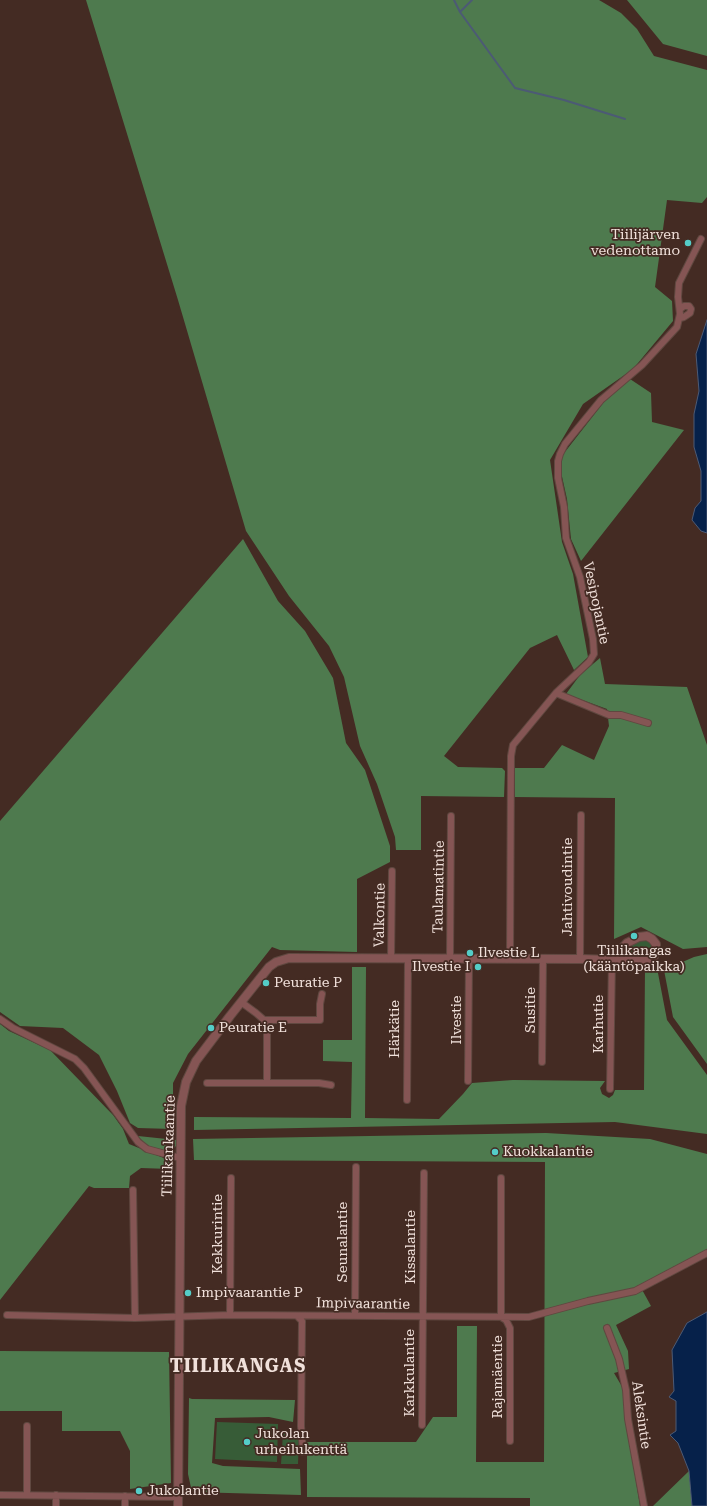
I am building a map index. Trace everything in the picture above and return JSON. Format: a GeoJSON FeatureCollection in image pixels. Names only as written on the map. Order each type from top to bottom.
{"type":"FeatureCollection","features":[{"type":"Feature","properties":{"kind":"street","name":"Vesipojantie"},"geometry":{"type":"LineString","coordinates":[[510,958],[511,756],[513,745],[517,738],[556,693],[589,662],[594,654],[593,639],[580,576],[566,538],[564,507],[557,468],[560,454],[569,439],[601,400],[652,356],[677,328],[680,318],[678,297],[679,283],[701,239]]}},
{"type":"Feature","properties":{"kind":"street","name":"Vesipojantie"},"geometry":{"type":"LineString","coordinates":[[680,309],[684,306],[688,306],[691,309],[690,312],[684,317],[680,318]]}},
{"type":"Feature","properties":{"kind":"street"},"geometry":{"type":"LineString","coordinates":[[556,693],[609,715],[621,715],[648,723]]}},
{"type":"Feature","properties":{"kind":"street","name":"Jahtivoudintie"},"geometry":{"type":"LineString","coordinates":[[580,815],[580,959]]}},
{"type":"Feature","properties":{"kind":"street","name":"Taulamatintie"},"geometry":{"type":"LineString","coordinates":[[450,958],[451,816]]}},
{"type":"Feature","properties":{"kind":"street","name":"Valkontie"},"geometry":{"type":"LineString","coordinates":[[391,959],[392,871]]}},
{"type":"Feature","properties":{"kind":"street","name":"Tiilikankaantie"},"geometry":{"type":"LineString","coordinates":[[178,1506],[180,1158],[182,1106],[188,1076],[201,1053],[241,1002],[269,967],[276,962],[289,958],[543,958],[646,961],[653,959],[656,944],[647,936],[639,937],[627,943],[612,959]]}},
{"type":"Feature","properties":{"kind":"street","name":"Ilvestie"},"geometry":{"type":"LineString","coordinates":[[468,1081],[469,958]]}},
{"type":"Feature","properties":{"kind":"street","name":"Susitie"},"geometry":{"type":"LineString","coordinates":[[542,1062],[543,958]]}},
{"type":"Feature","properties":{"kind":"street","name":"Härkätie"},"geometry":{"type":"LineString","coordinates":[[407,1100],[408,959]]}},
{"type":"Feature","properties":{"kind":"street","name":"Karhutie"},"geometry":{"type":"LineString","coordinates":[[610,1089],[612,959]]}},
{"type":"Feature","properties":{"kind":"street"},"geometry":{"type":"LineString","coordinates":[[264,1020],[320,1020],[320,1004],[322,994]]}},
{"type":"Feature","properties":{"kind":"street"},"geometry":{"type":"LineString","coordinates":[[241,1002],[264,1020],[267,1032],[266,1083]]}},
{"type":"Feature","properties":{"kind":"street"},"geometry":{"type":"LineString","coordinates":[[0,1019],[13,1028],[75,1059],[84,1068],[138,1142],[147,1149],[180,1158]]}},
{"type":"Feature","properties":{"kind":"street"},"geometry":{"type":"LineString","coordinates":[[207,1083],[319,1083],[331,1085]]}},
{"type":"Feature","properties":{"kind":"street","name":"Seunalantie"},"geometry":{"type":"LineString","coordinates":[[355,1316],[356,1167]]}},
{"type":"Feature","properties":{"kind":"street","name":"Kissalantie"},"geometry":{"type":"LineString","coordinates":[[423,1319],[424,1173]]}},
{"type":"Feature","properties":{"kind":"street","name":"Kekkurintie"},"geometry":{"type":"LineString","coordinates":[[230,1178],[230,1315]]}},
{"type":"Feature","properties":{"kind":"street"},"geometry":{"type":"LineString","coordinates":[[501,1178],[501,1317]]}},
{"type":"Feature","properties":{"kind":"street"},"geometry":{"type":"LineString","coordinates":[[133,1190],[135,1318]]}},
{"type":"Feature","properties":{"kind":"street","name":"Impivaarantie"},"geometry":{"type":"LineString","coordinates":[[6,1315],[135,1318],[180,1315],[355,1316],[423,1319],[529,1317],[588,1301],[635,1291],[707,1253]]}},
{"type":"Feature","properties":{"kind":"street"},"geometry":{"type":"LineString","coordinates":[[297,1316],[302,1321],[301,1426],[303,1452]]}},
{"type":"Feature","properties":{"kind":"street","name":"Rajamäentie"},"geometry":{"type":"LineString","coordinates":[[501,1317],[506,1320],[510,1328],[510,1441]]}},
{"type":"Feature","properties":{"kind":"street","name":"Karkkulantie"},"geometry":{"type":"LineString","coordinates":[[422,1425],[423,1319]]}},
{"type":"Feature","properties":{"kind":"street","name":"Aleksintie"},"geometry":{"type":"LineString","coordinates":[[607,1328],[619,1359],[626,1390],[628,1419],[644,1506]]}},
{"type":"Feature","properties":{"kind":"street"},"geometry":{"type":"LineString","coordinates":[[27,1426],[27,1495]]}},
{"type":"Feature","properties":{"kind":"street"},"geometry":{"type":"LineString","coordinates":[[0,1495],[178,1496]]}},
{"type":"Feature","properties":{"kind":"street"},"geometry":{"type":"LineString","coordinates":[[56,1495],[56,1506]]}},
{"type":"Feature","properties":{"kind":"street"},"geometry":{"type":"LineString","coordinates":[[125,1496],[125,1506]]}},
{"type":"Feature","properties":{"kind":"green space"},"geometry":{"type":"Polygon","coordinates":[[[86,0],[599,0],[621,13],[637,29],[654,56],[707,70],[707,197],[702,203],[667,200],[655,287],[672,301],[673,321],[633,369],[583,404],[550,460],[562,542],[573,574],[588,657],[574,670],[557,635],[530,648],[444,756],[458,767],[502,768],[505,771],[504,797],[421,796],[421,850],[396,850],[395,837],[377,784],[360,746],[344,677],[329,646],[289,596],[246,531],[178,300],[86,0]]]}},
{"type":"Feature","properties":{"kind":"green space"},"geometry":{"type":"Polygon","coordinates":[[[627,0],[707,0],[707,56],[663,44],[627,0]]]}},
{"type":"Feature","properties":{"kind":"green space"},"geometry":{"type":"Polygon","coordinates":[[[630,379],[651,393],[652,422],[684,430],[581,561],[571,539],[567,499],[561,472],[561,457],[604,402],[630,379]]]}},
{"type":"Feature","properties":{"kind":"green space"},"geometry":{"type":"Polygon","coordinates":[[[243,539],[278,601],[305,631],[333,678],[346,743],[365,770],[390,846],[390,862],[357,879],[357,952],[280,950],[272,947],[188,1054],[173,1083],[173,1129],[138,1128],[130,1123],[117,1091],[99,1055],[63,1028],[20,1026],[0,1012],[0,821],[243,539]]]}},
{"type":"Feature","properties":{"kind":"green space"},"geometry":{"type":"Polygon","coordinates":[[[600,658],[605,684],[687,687],[707,745],[707,947],[683,949],[641,927],[614,939],[615,798],[515,797],[515,768],[544,768],[562,745],[594,760],[609,726],[607,709],[566,694],[580,675],[600,658]]]}},
{"type":"Feature","properties":{"kind":"green space"},"geometry":{"type":"Polygon","coordinates":[[[643,939],[653,944],[653,953],[647,956],[618,957],[625,948],[643,939]]]}},
{"type":"Feature","properties":{"kind":"green space"},"geometry":{"type":"Polygon","coordinates":[[[707,954],[707,1064],[673,1017],[664,970],[694,957],[707,954]]]}},
{"type":"Feature","properties":{"kind":"green space"},"geometry":{"type":"Polygon","coordinates":[[[352,967],[366,967],[365,1118],[439,1119],[472,1083],[513,1080],[605,1081],[600,1088],[602,1094],[609,1098],[613,1095],[615,1090],[644,1090],[645,969],[657,968],[667,1020],[707,1075],[707,1134],[615,1122],[194,1130],[194,1117],[351,1118],[352,1062],[323,1061],[323,1040],[352,1040],[352,967]]]}},
{"type":"Feature","properties":{"kind":"green space"},"geometry":{"type":"Polygon","coordinates":[[[0,1024],[9,1031],[50,1050],[113,1115],[123,1129],[129,1144],[171,1161],[170,1169],[141,1168],[130,1176],[129,1188],[94,1188],[89,1186],[0,1300],[0,1024]]]}},
{"type":"Feature","properties":{"kind":"green space"},"geometry":{"type":"Polygon","coordinates":[[[546,1133],[650,1139],[707,1154],[707,1251],[640,1286],[651,1306],[616,1325],[628,1351],[629,1369],[614,1373],[624,1390],[626,1421],[640,1506],[530,1506],[530,1498],[307,1497],[307,1442],[416,1442],[433,1417],[457,1417],[457,1326],[477,1326],[476,1462],[544,1462],[545,1162],[194,1160],[193,1139],[546,1133]]]}},
{"type":"Feature","properties":{"kind":"green space"},"geometry":{"type":"Polygon","coordinates":[[[138,1136],[176,1140],[176,1146],[167,1151],[147,1146],[138,1136]]]}},
{"type":"Feature","properties":{"kind":"green space"},"geometry":{"type":"Polygon","coordinates":[[[0,1351],[169,1352],[171,1483],[130,1489],[130,1451],[120,1431],[62,1431],[62,1411],[0,1411],[0,1351]]]}},
{"type":"Feature","properties":{"kind":"green space"},"geometry":{"type":"Polygon","coordinates":[[[189,1398],[295,1400],[293,1422],[269,1417],[215,1418],[212,1463],[223,1466],[300,1469],[301,1495],[192,1492],[188,1474],[189,1398]]]}},
{"type":"Feature","properties":{"kind":"green space","name":"Jukolan urheilukenttä"},"geometry":{"type":"Polygon","coordinates":[[[217,1422],[278,1424],[277,1462],[215,1459],[217,1422]]]}},
{"type":"Feature","properties":{"kind":"green space"},"geometry":{"type":"Polygon","coordinates":[[[283,1433],[299,1434],[298,1464],[281,1464],[283,1433]]]}},
{"type":"Feature","properties":{"kind":"green space"},"geometry":{"type":"Polygon","coordinates":[[[689,1471],[692,1506],[653,1506],[689,1471]]]}},
{"type":"Feature","properties":{"kind":"water"},"geometry":{"type":"Polygon","coordinates":[[[707,320],[707,533],[701,531],[692,520],[695,508],[701,501],[701,471],[694,447],[694,414],[699,391],[696,354],[707,320]]]}},
{"type":"Feature","properties":{"kind":"water"},"geometry":{"type":"Polygon","coordinates":[[[707,1312],[707,1506],[692,1506],[689,1471],[678,1443],[670,1435],[676,1431],[676,1401],[669,1397],[674,1391],[672,1350],[687,1323],[707,1312]]]}},
{"type":"Feature","properties":{"kind":"waterway"},"geometry":{"type":"LineString","coordinates":[[454,0],[460,12],[515,88],[564,100],[625,119]]}},
{"type":"Feature","properties":{"kind":"waterway"},"geometry":{"type":"LineString","coordinates":[[460,12],[472,0]]}},
{"type":"Feature","properties":{"kind":"place","name":"Tiilijärven vedenottamo"},"geometry":{"type":"Point","coordinates":[688,243]}},
{"type":"Feature","properties":{"kind":"place","name":"Tiilikangas (kääntöpaikka)"},"geometry":{"type":"Point","coordinates":[634,936]}},
{"type":"Feature","properties":{"kind":"place","name":"Ilvestie L"},"geometry":{"type":"Point","coordinates":[470,953]}},
{"type":"Feature","properties":{"kind":"place","name":"Ilvestie I"},"geometry":{"type":"Point","coordinates":[478,967]}},
{"type":"Feature","properties":{"kind":"place","name":"Peuratie P"},"geometry":{"type":"Point","coordinates":[266,983]}},
{"type":"Feature","properties":{"kind":"place","name":"Peuratie E"},"geometry":{"type":"Point","coordinates":[211,1028]}},
{"type":"Feature","properties":{"kind":"place","name":"Kuokkalantie"},"geometry":{"type":"Point","coordinates":[495,1152]}},
{"type":"Feature","properties":{"kind":"place","name":"Impivaarantie P"},"geometry":{"type":"Point","coordinates":[188,1293]}},
{"type":"Feature","properties":{"kind":"place","name":"Jukolan urheilukenttä"},"geometry":{"type":"Point","coordinates":[247,1442]}},
{"type":"Feature","properties":{"kind":"place","name":"Jukolantie"},"geometry":{"type":"Point","coordinates":[139,1491]}},
{"type":"Feature","properties":{"kind":"district","name":"TIILIKANGAS"},"geometry":{"type":"Point","coordinates":[238,1367]}}]}
